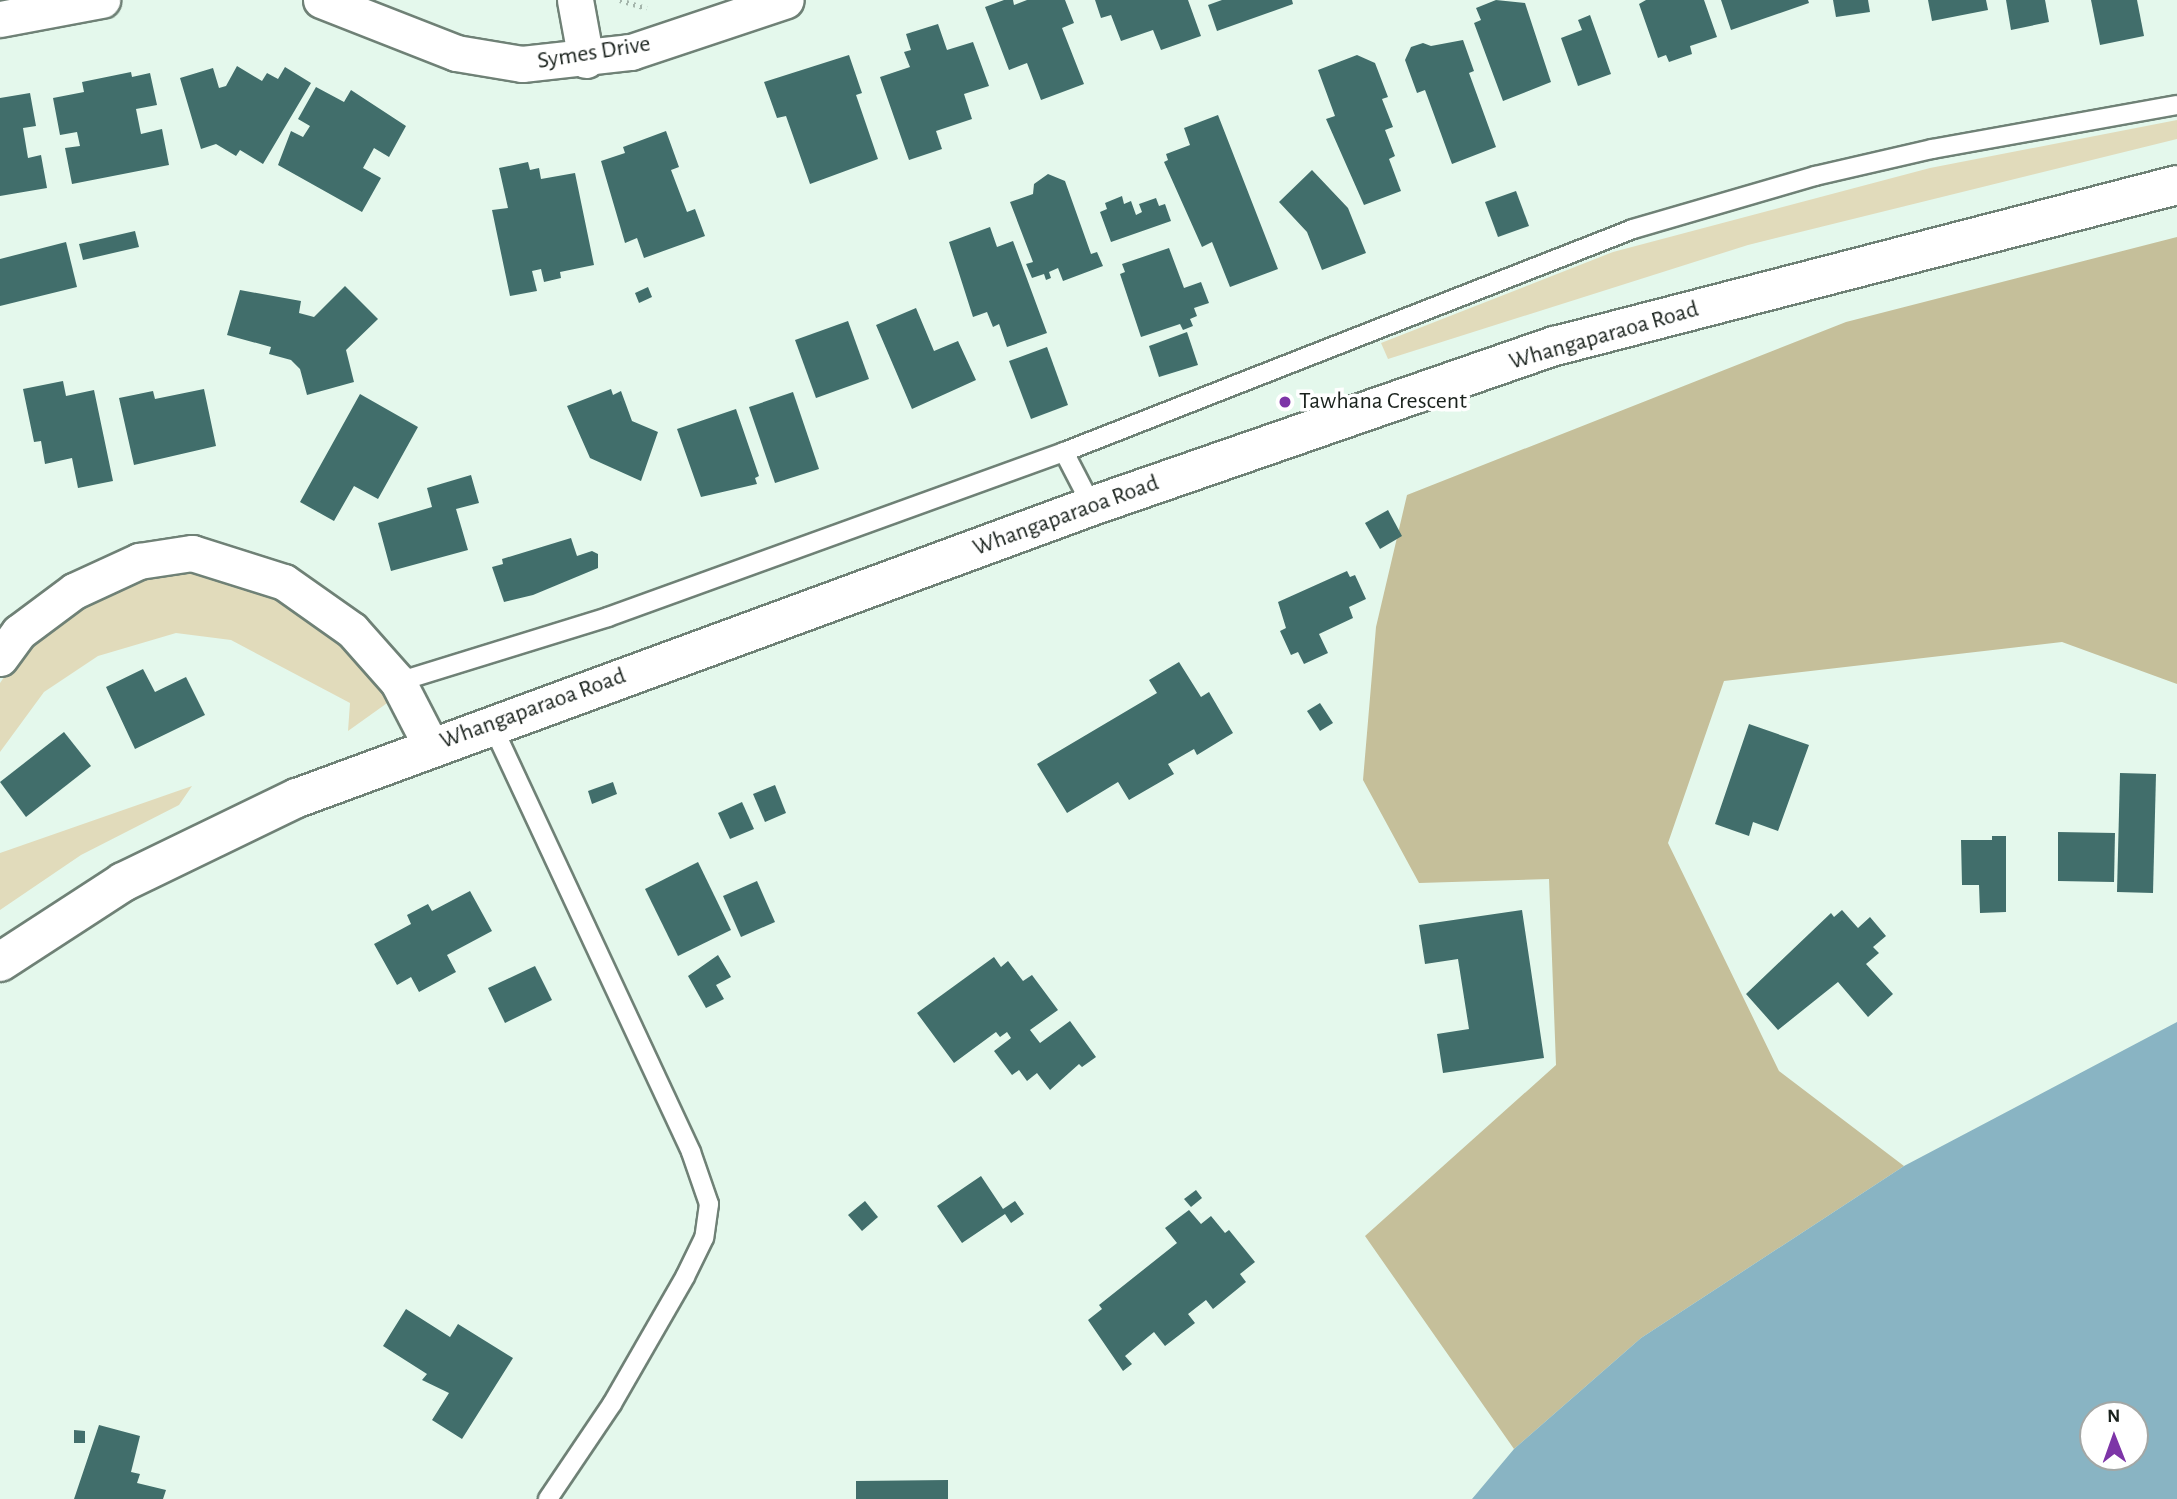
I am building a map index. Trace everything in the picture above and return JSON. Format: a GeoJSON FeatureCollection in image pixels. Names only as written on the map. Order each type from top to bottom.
{"type":"FeatureCollection","features":[{"type":"Feature","properties":{"kind":"main road","name":"Whangaparaoa Road"},"geometry":{"type":"LineString","coordinates":[[0,962],[123,882],[209,838],[431,746],[1092,506],[1555,346],[2177,185]]}},
{"type":"Feature","properties":{"kind":"street"},"geometry":{"type":"LineString","coordinates":[[0,19],[102,0]]}},
{"type":"Feature","properties":{"kind":"street","name":"Symes Drive"},"geometry":{"type":"LineString","coordinates":[[321,0],[456,53],[522,64],[586,60],[631,52],[786,0]]}},
{"type":"Feature","properties":{"kind":"street"},"geometry":{"type":"LineString","coordinates":[[575,0],[586,60]]}},
{"type":"Feature","properties":{"kind":"street"},"geometry":{"type":"LineString","coordinates":[[0,658],[19,632],[74,591],[139,562],[192,553],[275,578],[317,602],[352,630],[398,682],[431,746]]}},
{"type":"Feature","properties":{"kind":"lane"},"geometry":{"type":"LineString","coordinates":[[398,682],[608,617],[1065,452],[1633,229],[1880,161],[2053,125],[2177,105]]}},
{"type":"Feature","properties":{"kind":"lane"},"geometry":{"type":"LineString","coordinates":[[1065,452],[1092,506]]}},
{"type":"Feature","properties":{"kind":"lane"},"geometry":{"type":"LineString","coordinates":[[492,725],[691,1152],[709,1204],[704,1238],[685,1277],[612,1404],[548,1499]]}},
{"type":"Feature","properties":{"kind":"shaded area"},"geometry":{"type":"Polygon","coordinates":[[[2177,120],[2177,139],[1748,245],[1388,359],[1381,343],[1613,252],[1930,168],[2177,120]]]}},
{"type":"Feature","properties":{"kind":"shaded area"},"geometry":{"type":"Polygon","coordinates":[[[2177,237],[2177,684],[2062,642],[1724,681],[1668,843],[1779,1071],[1904,1166],[1641,1338],[1514,1449],[1365,1236],[1556,1065],[1549,879],[1419,883],[1363,780],[1376,627],[1407,495],[1846,322],[2177,237]]]}},
{"type":"Feature","properties":{"kind":"shaded area"},"geometry":{"type":"Polygon","coordinates":[[[182,572],[224,574],[297,602],[354,646],[390,701],[348,731],[350,703],[231,640],[176,633],[98,656],[44,692],[0,752],[0,683],[28,642],[78,604],[133,577],[182,572]]]}},
{"type":"Feature","properties":{"kind":"shaded area"},"geometry":{"type":"Polygon","coordinates":[[[192,786],[179,805],[81,855],[0,910],[0,853],[192,786]]]}},
{"type":"Feature","properties":{"kind":"water"},"geometry":{"type":"Polygon","coordinates":[[[2177,1022],[2177,1499],[1472,1499],[1514,1449],[1641,1338],[1904,1166],[2177,1022]]]}},
{"type":"Feature","properties":{"kind":"building"},"geometry":{"type":"Polygon","coordinates":[[[1004,0],[1013,0],[1014,5],[1027,0],[1065,0],[1074,23],[1062,28],[1084,84],[1041,100],[1027,63],[1009,70],[985,7],[1004,0]]]}},
{"type":"Feature","properties":{"kind":"building"},"geometry":{"type":"Polygon","coordinates":[[[1095,0],[1188,0],[1201,36],[1161,50],[1153,30],[1121,41],[1111,15],[1101,18],[1095,0]]]}},
{"type":"Feature","properties":{"kind":"building"},"geometry":{"type":"Polygon","coordinates":[[[1222,0],[1292,0],[1293,4],[1217,31],[1208,5],[1222,0]]]}},
{"type":"Feature","properties":{"kind":"building"},"geometry":{"type":"Polygon","coordinates":[[[1496,0],[1525,3],[1551,82],[1503,101],[1474,23],[1481,20],[1476,8],[1496,0]]]}},
{"type":"Feature","properties":{"kind":"building"},"geometry":{"type":"Polygon","coordinates":[[[1646,0],[1704,0],[1717,37],[1690,46],[1692,54],[1669,62],[1666,55],[1658,58],[1639,4],[1646,0]]]}},
{"type":"Feature","properties":{"kind":"building"},"geometry":{"type":"Polygon","coordinates":[[[1721,0],[1808,0],[1809,3],[1731,30],[1721,0]]]}},
{"type":"Feature","properties":{"kind":"building"},"geometry":{"type":"Polygon","coordinates":[[[1833,0],[1868,0],[1870,12],[1836,17],[1833,0]]]}},
{"type":"Feature","properties":{"kind":"building"},"geometry":{"type":"Polygon","coordinates":[[[1928,0],[1986,0],[1988,10],[1932,21],[1928,0]]]}},
{"type":"Feature","properties":{"kind":"building"},"geometry":{"type":"Polygon","coordinates":[[[2006,0],[2045,0],[2049,22],[2011,30],[2006,0]]]}},
{"type":"Feature","properties":{"kind":"building"},"geometry":{"type":"Polygon","coordinates":[[[2091,0],[2137,0],[2144,36],[2100,45],[2091,0]]]}},
{"type":"Feature","properties":{"kind":"building"},"geometry":{"type":"Polygon","coordinates":[[[1590,15],[1611,74],[1578,86],[1561,38],[1582,30],[1578,20],[1590,15]]]}},
{"type":"Feature","properties":{"kind":"building"},"geometry":{"type":"Polygon","coordinates":[[[938,24],[947,50],[973,42],[989,86],[964,94],[972,119],[936,131],[942,149],[909,160],[880,77],[910,67],[904,52],[911,50],[906,34],[938,24]]]}},
{"type":"Feature","properties":{"kind":"building"},"geometry":{"type":"Polygon","coordinates":[[[1463,40],[1474,71],[1469,73],[1496,147],[1452,164],[1425,90],[1417,93],[1405,60],[1411,47],[1423,43],[1431,46],[1463,40]]]}},
{"type":"Feature","properties":{"kind":"building"},"geometry":{"type":"Polygon","coordinates":[[[849,55],[862,93],[856,95],[878,159],[810,184],[786,116],[777,118],[764,82],[849,55]]]}},
{"type":"Feature","properties":{"kind":"building"},"geometry":{"type":"Polygon","coordinates":[[[1357,55],[1375,63],[1388,97],[1382,99],[1393,127],[1385,130],[1395,156],[1389,159],[1401,191],[1364,205],[1326,119],[1335,116],[1318,70],[1357,55]]]}},
{"type":"Feature","properties":{"kind":"building"},"geometry":{"type":"Polygon","coordinates":[[[237,66],[262,81],[267,73],[278,79],[285,67],[311,83],[263,164],[240,150],[236,156],[216,144],[201,149],[180,78],[213,68],[219,88],[226,86],[237,66]]]}},
{"type":"Feature","properties":{"kind":"building"},"geometry":{"type":"Polygon","coordinates":[[[131,72],[132,77],[150,73],[157,105],[136,109],[141,134],[162,129],[169,165],[72,184],[65,148],[80,146],[77,132],[60,135],[53,98],[84,92],[82,82],[131,72]]]}},
{"type":"Feature","properties":{"kind":"building"},"geometry":{"type":"Polygon","coordinates":[[[316,87],[344,102],[351,90],[406,126],[389,157],[374,148],[363,168],[381,178],[362,212],[278,165],[291,131],[303,137],[310,126],[298,119],[316,87]]]}},
{"type":"Feature","properties":{"kind":"building"},"geometry":{"type":"Polygon","coordinates":[[[30,93],[36,126],[23,128],[28,158],[41,155],[47,188],[0,196],[0,98],[30,93]]]}},
{"type":"Feature","properties":{"kind":"building"},"geometry":{"type":"Polygon","coordinates":[[[1218,115],[1278,269],[1230,287],[1212,242],[1202,247],[1164,162],[1168,160],[1166,154],[1190,145],[1184,128],[1218,115]]]}},
{"type":"Feature","properties":{"kind":"building"},"geometry":{"type":"Polygon","coordinates":[[[666,131],[679,167],[671,170],[687,212],[695,209],[705,236],[644,258],[637,238],[625,243],[601,161],[625,153],[623,147],[666,131]]]}},
{"type":"Feature","properties":{"kind":"building"},"geometry":{"type":"Polygon","coordinates":[[[528,162],[530,170],[539,168],[541,179],[575,173],[594,265],[560,272],[561,278],[544,282],[541,269],[532,271],[537,291],[510,296],[492,210],[508,208],[499,168],[528,162]]]}},
{"type":"Feature","properties":{"kind":"building"},"geometry":{"type":"Polygon","coordinates":[[[1312,170],[1348,208],[1366,253],[1322,270],[1307,232],[1279,202],[1312,170]]]}},
{"type":"Feature","properties":{"kind":"building"},"geometry":{"type":"Polygon","coordinates":[[[1048,174],[1065,181],[1091,254],[1097,252],[1103,266],[1063,281],[1058,268],[1049,272],[1051,278],[1046,280],[1044,274],[1032,278],[1026,264],[1033,262],[1010,202],[1033,194],[1034,184],[1048,174]]]}},
{"type":"Feature","properties":{"kind":"building"},"geometry":{"type":"Polygon","coordinates":[[[1516,191],[1529,226],[1498,237],[1485,202],[1516,191]]]}},
{"type":"Feature","properties":{"kind":"building"},"geometry":{"type":"Polygon","coordinates":[[[1122,196],[1124,204],[1131,201],[1136,215],[1142,212],[1139,204],[1156,198],[1159,206],[1165,204],[1171,221],[1111,242],[1100,212],[1107,209],[1105,203],[1122,196]]]}},
{"type":"Feature","properties":{"kind":"building"},"geometry":{"type":"Polygon","coordinates":[[[990,227],[997,247],[1013,241],[1047,333],[1007,347],[999,324],[993,327],[987,312],[973,317],[949,242],[990,227]]]}},
{"type":"Feature","properties":{"kind":"building"},"geometry":{"type":"Polygon","coordinates":[[[135,231],[139,247],[83,260],[79,244],[135,231]]]}},
{"type":"Feature","properties":{"kind":"building"},"geometry":{"type":"Polygon","coordinates":[[[66,242],[77,287],[0,306],[0,259],[66,242]]]}},
{"type":"Feature","properties":{"kind":"building"},"geometry":{"type":"Polygon","coordinates":[[[1169,248],[1184,288],[1201,282],[1209,303],[1194,308],[1197,316],[1190,319],[1193,326],[1183,330],[1180,324],[1141,337],[1120,274],[1125,272],[1122,264],[1169,248]]]}},
{"type":"Feature","properties":{"kind":"building"},"geometry":{"type":"Polygon","coordinates":[[[345,286],[378,319],[346,350],[354,382],[307,395],[300,369],[291,360],[269,354],[271,347],[227,335],[240,290],[301,301],[299,313],[314,317],[345,286]]]}},
{"type":"Feature","properties":{"kind":"building"},"geometry":{"type":"Polygon","coordinates":[[[648,287],[652,297],[639,303],[635,293],[648,287]]]}},
{"type":"Feature","properties":{"kind":"building"},"geometry":{"type":"Polygon","coordinates":[[[916,308],[934,351],[958,341],[976,380],[912,409],[876,325],[916,308]]]}},
{"type":"Feature","properties":{"kind":"building"},"geometry":{"type":"Polygon","coordinates":[[[848,321],[869,379],[816,398],[795,340],[848,321]]]}},
{"type":"Feature","properties":{"kind":"building"},"geometry":{"type":"Polygon","coordinates":[[[1187,332],[1198,365],[1159,377],[1149,346],[1187,332]]]}},
{"type":"Feature","properties":{"kind":"building"},"geometry":{"type":"Polygon","coordinates":[[[1047,347],[1068,405],[1031,419],[1009,361],[1047,347]]]}},
{"type":"Feature","properties":{"kind":"building"},"geometry":{"type":"Polygon","coordinates":[[[63,381],[66,396],[94,390],[113,481],[78,488],[72,458],[45,464],[41,441],[34,442],[23,389],[63,381]]]}},
{"type":"Feature","properties":{"kind":"building"},"geometry":{"type":"Polygon","coordinates":[[[204,389],[216,446],[134,465],[119,398],[153,391],[155,399],[204,389]]]}},
{"type":"Feature","properties":{"kind":"building"},"geometry":{"type":"Polygon","coordinates":[[[611,389],[613,395],[621,391],[632,421],[658,432],[641,481],[590,458],[567,406],[611,389]]]}},
{"type":"Feature","properties":{"kind":"building"},"geometry":{"type":"Polygon","coordinates":[[[793,392],[819,469],[775,483],[749,407],[793,392]]]}},
{"type":"Feature","properties":{"kind":"building"},"geometry":{"type":"Polygon","coordinates":[[[360,394],[418,427],[378,499],[354,486],[334,521],[300,502],[360,394]]]}},
{"type":"Feature","properties":{"kind":"building"},"geometry":{"type":"Polygon","coordinates":[[[736,409],[759,476],[755,478],[757,484],[701,497],[677,429],[736,409]]]}},
{"type":"Feature","properties":{"kind":"building"},"geometry":{"type":"Polygon","coordinates":[[[471,475],[479,503],[456,509],[468,550],[391,571],[378,523],[432,507],[427,488],[471,475]]]}},
{"type":"Feature","properties":{"kind":"building"},"geometry":{"type":"Polygon","coordinates":[[[1388,510],[1402,536],[1380,549],[1365,523],[1388,510]]]}},
{"type":"Feature","properties":{"kind":"building"},"geometry":{"type":"Polygon","coordinates":[[[571,538],[577,556],[592,551],[598,554],[598,568],[533,595],[504,602],[492,567],[503,564],[502,559],[571,538]]]}},
{"type":"Feature","properties":{"kind":"building"},"geometry":{"type":"Polygon","coordinates":[[[1347,571],[1350,577],[1355,575],[1366,599],[1349,607],[1353,618],[1319,634],[1328,653],[1304,664],[1298,652],[1291,655],[1280,631],[1286,628],[1278,602],[1347,571]]]}},
{"type":"Feature","properties":{"kind":"building"},"geometry":{"type":"Polygon","coordinates":[[[1179,662],[1201,697],[1209,692],[1233,733],[1197,755],[1194,749],[1168,764],[1174,774],[1129,800],[1118,782],[1067,813],[1037,764],[1157,693],[1149,680],[1179,662]]]}},
{"type":"Feature","properties":{"kind":"building"},"geometry":{"type":"Polygon","coordinates":[[[143,669],[155,692],[186,677],[205,715],[135,749],[106,687],[143,669]]]}},
{"type":"Feature","properties":{"kind":"building"},"geometry":{"type":"Polygon","coordinates":[[[1320,703],[1333,723],[1320,731],[1307,711],[1320,703]]]}},
{"type":"Feature","properties":{"kind":"building"},"geometry":{"type":"Polygon","coordinates":[[[1749,724],[1809,745],[1778,831],[1753,822],[1749,836],[1715,824],[1749,724]]]}},
{"type":"Feature","properties":{"kind":"building"},"geometry":{"type":"Polygon","coordinates":[[[64,732],[91,766],[26,817],[0,782],[64,732]]]}},
{"type":"Feature","properties":{"kind":"building"},"geometry":{"type":"Polygon","coordinates":[[[2120,773],[2156,774],[2153,893],[2117,892],[2120,773]]]}},
{"type":"Feature","properties":{"kind":"building"},"geometry":{"type":"Polygon","coordinates":[[[613,782],[617,794],[592,804],[588,791],[613,782]]]}},
{"type":"Feature","properties":{"kind":"building"},"geometry":{"type":"Polygon","coordinates":[[[775,785],[786,813],[765,822],[753,794],[775,785]]]}},
{"type":"Feature","properties":{"kind":"building"},"geometry":{"type":"Polygon","coordinates":[[[742,802],[754,829],[730,839],[718,813],[742,802]]]}},
{"type":"Feature","properties":{"kind":"building"},"geometry":{"type":"Polygon","coordinates":[[[2058,832],[2115,833],[2114,882],[2058,881],[2058,832]]]}},
{"type":"Feature","properties":{"kind":"building"},"geometry":{"type":"Polygon","coordinates":[[[1992,836],[2006,836],[2006,912],[1980,913],[1979,885],[1962,885],[1961,840],[1992,840],[1992,836]]]}},
{"type":"Feature","properties":{"kind":"building"},"geometry":{"type":"Polygon","coordinates":[[[698,862],[731,930],[678,956],[645,889],[698,862]]]}},
{"type":"Feature","properties":{"kind":"building"},"geometry":{"type":"Polygon","coordinates":[[[757,881],[775,922],[741,937],[723,896],[757,881]]]}},
{"type":"Feature","properties":{"kind":"building"},"geometry":{"type":"Polygon","coordinates":[[[470,891],[492,931],[447,955],[456,972],[419,992],[411,977],[397,985],[374,944],[411,924],[407,915],[428,904],[432,911],[470,891]]]}},
{"type":"Feature","properties":{"kind":"building"},"geometry":{"type":"Polygon","coordinates":[[[1522,910],[1544,1058],[1443,1073],[1437,1034],[1469,1029],[1458,959],[1425,964],[1419,925],[1522,910]]]}},
{"type":"Feature","properties":{"kind":"building"},"geometry":{"type":"Polygon","coordinates":[[[1842,910],[1858,928],[1870,917],[1886,936],[1873,947],[1879,953],[1866,964],[1893,994],[1868,1017],[1838,982],[1778,1030],[1746,994],[1831,913],[1834,917],[1842,910]]]}},
{"type":"Feature","properties":{"kind":"building"},"geometry":{"type":"Polygon","coordinates":[[[718,955],[731,977],[716,985],[724,999],[706,1008],[688,976],[718,955]]]}},
{"type":"Feature","properties":{"kind":"building"},"geometry":{"type":"Polygon","coordinates":[[[994,957],[1001,967],[1008,961],[1023,981],[1032,975],[1058,1010],[1030,1030],[1040,1043],[1070,1021],[1096,1057],[1082,1067],[1079,1064],[1050,1090],[1037,1073],[1027,1081],[1019,1070],[1012,1075],[994,1051],[1011,1038],[1007,1032],[1000,1037],[996,1032],[954,1063],[917,1013],[994,957]]]}},
{"type":"Feature","properties":{"kind":"building"},"geometry":{"type":"Polygon","coordinates":[[[535,966],[552,1000],[505,1023],[488,988],[535,966]]]}},
{"type":"Feature","properties":{"kind":"building"},"geometry":{"type":"Polygon","coordinates":[[[981,1176],[1003,1209],[1015,1201],[1024,1214],[1011,1223],[1005,1214],[962,1243],[937,1206],[981,1176]]]}},
{"type":"Feature","properties":{"kind":"building"},"geometry":{"type":"Polygon","coordinates":[[[1196,1190],[1202,1198],[1191,1207],[1184,1199],[1196,1190]]]}},
{"type":"Feature","properties":{"kind":"building"},"geometry":{"type":"Polygon","coordinates":[[[865,1201],[878,1217],[862,1231],[848,1215],[865,1201]]]}},
{"type":"Feature","properties":{"kind":"building"},"geometry":{"type":"Polygon","coordinates":[[[1189,1210],[1201,1224],[1211,1216],[1225,1233],[1229,1230],[1255,1262],[1240,1274],[1246,1282],[1213,1309],[1206,1300],[1188,1314],[1195,1323],[1165,1346],[1154,1332],[1125,1356],[1132,1364],[1123,1371],[1088,1320],[1102,1309],[1099,1305],[1177,1243],[1165,1228],[1189,1210]]]}},
{"type":"Feature","properties":{"kind":"building"},"geometry":{"type":"Polygon","coordinates":[[[406,1309],[450,1337],[458,1324],[513,1358],[462,1439],[432,1420],[449,1393],[422,1380],[427,1374],[383,1346],[406,1309]]]}},
{"type":"Feature","properties":{"kind":"building"},"geometry":{"type":"Polygon","coordinates":[[[99,1425],[140,1436],[131,1472],[140,1474],[137,1483],[166,1490],[163,1499],[74,1499],[99,1425]]]}},
{"type":"Feature","properties":{"kind":"building"},"geometry":{"type":"Polygon","coordinates":[[[74,1430],[85,1431],[85,1443],[74,1443],[74,1430]]]}},
{"type":"Feature","properties":{"kind":"building"},"geometry":{"type":"Polygon","coordinates":[[[948,1480],[948,1499],[856,1499],[856,1481],[948,1480]]]}},
{"type":"Feature","properties":{"kind":"place","name":"Tawhana Crescent"},"geometry":{"type":"Point","coordinates":[1285,402]}}]}
